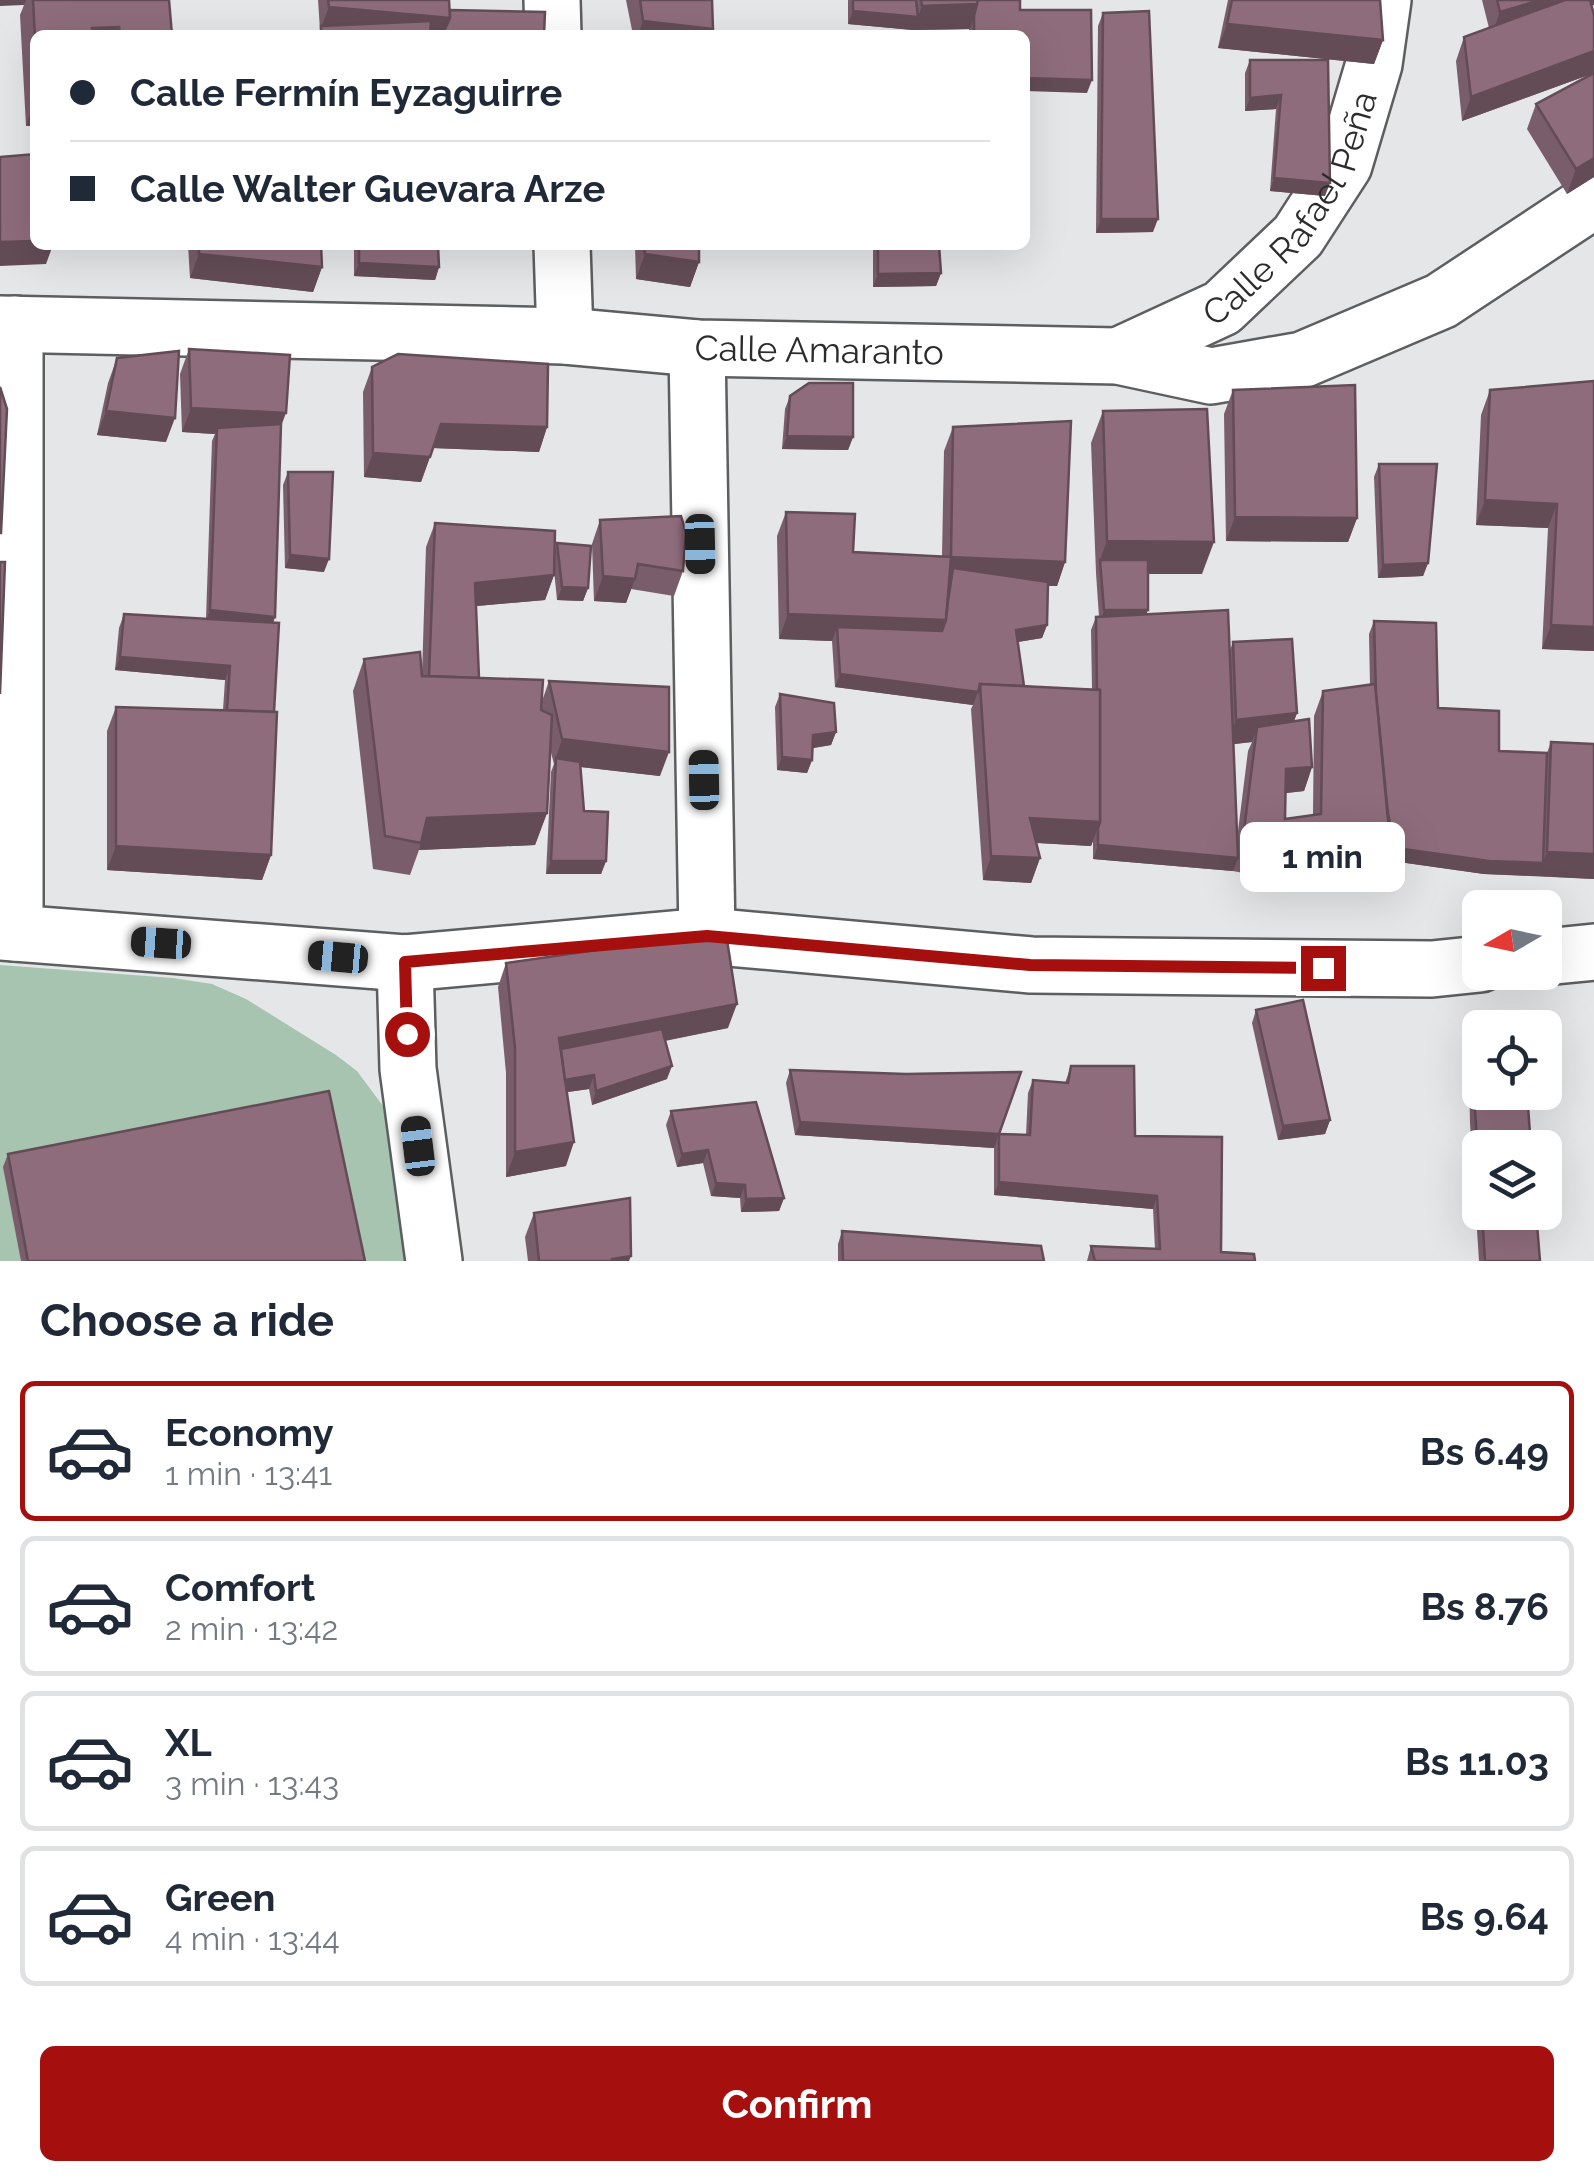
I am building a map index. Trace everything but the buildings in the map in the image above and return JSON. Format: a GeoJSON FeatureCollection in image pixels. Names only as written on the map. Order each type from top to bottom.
{"type":"FeatureCollection","features":[{"type":"Feature","properties":{"kind":"street"},"geometry":{"type":"LineString","coordinates":[[552,0],[553,30]]}},
{"type":"Feature","properties":{"kind":"street","name":"Calle Rafael Peña"},"geometry":{"type":"LineString","coordinates":[[1118,356],[1222,308],[1298,236],[1344,166],[1374,64],[1383,0]]}},
{"type":"Feature","properties":{"kind":"street","name":"Calle Amaranto"},"geometry":{"type":"LineString","coordinates":[[8,324],[565,336],[697,348],[1118,356],[1211,376],[1302,360],[1441,302],[1594,200]]}},
{"type":"Feature","properties":{"kind":"street"},"geometry":{"type":"LineString","coordinates":[[562,250],[565,336]]}},
{"type":"Feature","properties":{"kind":"street"},"geometry":{"type":"LineString","coordinates":[[8,324],[7,932],[405,962],[707,936],[1030,965],[1432,969],[1462,966]]}},
{"type":"Feature","properties":{"kind":"street"},"geometry":{"type":"LineString","coordinates":[[697,348],[707,936]]}},
{"type":"Feature","properties":{"kind":"street"},"geometry":{"type":"LineString","coordinates":[[1562,956],[1594,952]]}},
{"type":"Feature","properties":{"kind":"street"},"geometry":{"type":"LineString","coordinates":[[405,962],[408,1069],[434,1261]]}},
{"type":"Feature","properties":{"kind":"green space"},"geometry":{"type":"Polygon","coordinates":[[[0,965],[212,984],[246,999],[336,1055],[357,1071],[383,1106],[407,1261],[0,1261],[0,965]]]}},
{"type":"Feature","properties":{"kind":"route"},"geometry":{"type":"LineString","coordinates":[[407,1034],[405,962],[707,936],[1030,965],[1323,968]]}}]}
